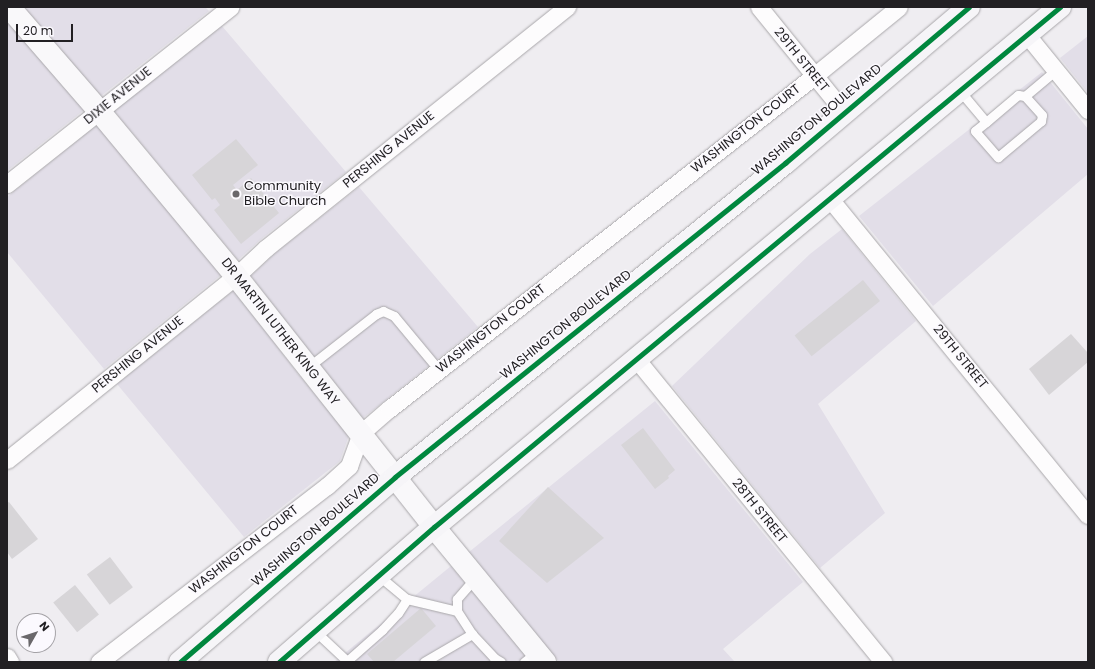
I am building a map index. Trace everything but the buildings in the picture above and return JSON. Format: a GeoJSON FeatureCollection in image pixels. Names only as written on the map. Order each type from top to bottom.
{"type":"FeatureCollection","features":[{"type":"Feature","properties":{"kind":"main road","name":"WASHINGTON BOULEVARD"},"geometry":{"type":"LineString","coordinates":[[180,662],[395,477],[784,163],[969,7]]}},
{"type":"Feature","properties":{"kind":"main road"},"geometry":{"type":"LineString","coordinates":[[1027,35],[1033,7]]}},
{"type":"Feature","properties":{"kind":"main road"},"geometry":{"type":"LineString","coordinates":[[279,662],[434,527],[637,360],[1060,7]]}},
{"type":"Feature","properties":{"kind":"street","name":"DR MARTIN LUTHER KING WAY"},"geometry":{"type":"LineString","coordinates":[[9,7],[99,111],[236,276],[307,368],[361,433],[475,578],[535,659]]}},
{"type":"Feature","properties":{"kind":"street","name":"DIXIE AVENUE"},"geometry":{"type":"LineString","coordinates":[[7,184],[230,7]]}},
{"type":"Feature","properties":{"kind":"street","name":"PERSHING AVENUE"},"geometry":{"type":"LineString","coordinates":[[7,460],[236,276],[266,248],[567,7]]}},
{"type":"Feature","properties":{"kind":"street","name":"29TH STREET"},"geometry":{"type":"LineString","coordinates":[[759,7],[844,112]]}},
{"type":"Feature","properties":{"kind":"street","name":"WASHINGTON COURT"},"geometry":{"type":"LineString","coordinates":[[99,662],[327,486],[349,466],[361,433],[390,409],[814,76],[899,7]]}},
{"type":"Feature","properties":{"kind":"street"},"geometry":{"type":"LineString","coordinates":[[1027,35],[1088,110]]}},
{"type":"Feature","properties":{"kind":"street","name":"29TH STREET"},"geometry":{"type":"LineString","coordinates":[[830,199],[1088,515]]}},
{"type":"Feature","properties":{"kind":"street","name":"28TH STREET"},"geometry":{"type":"LineString","coordinates":[[637,360],[883,662]]}},
{"type":"Feature","properties":{"kind":"street"},"geometry":{"type":"LineString","coordinates":[[7,658],[10,662]]}},
{"type":"Feature","properties":{"kind":"lane"},"geometry":{"type":"LineString","coordinates":[[1025,96],[1056,70]]}},
{"type":"Feature","properties":{"kind":"lane"},"geometry":{"type":"LineString","coordinates":[[960,91],[986,122]]}},
{"type":"Feature","properties":{"kind":"lane"},"geometry":{"type":"LineString","coordinates":[[1018,95],[1025,96],[1042,115],[1041,121],[998,157],[975,131],[986,122],[1018,95]]}},
{"type":"Feature","properties":{"kind":"lane"},"geometry":{"type":"LineString","coordinates":[[307,368],[376,314],[383,311],[394,316],[439,370]]}},
{"type":"Feature","properties":{"kind":"lane"},"geometry":{"type":"LineString","coordinates":[[378,575],[407,599],[457,611]]}},
{"type":"Feature","properties":{"kind":"lane"},"geometry":{"type":"LineString","coordinates":[[475,578],[457,599],[457,611],[472,634],[494,658],[501,662]]}},
{"type":"Feature","properties":{"kind":"lane"},"geometry":{"type":"LineString","coordinates":[[315,631],[347,662],[382,630],[398,613],[407,599]]}},
{"type":"Feature","properties":{"kind":"lane"},"geometry":{"type":"LineString","coordinates":[[424,662],[472,634]]}},
{"type":"Feature","properties":{"kind":"shaded area"},"geometry":{"type":"Polygon","coordinates":[[[24,7],[205,7],[209,11],[101,96],[24,7]]]}},
{"type":"Feature","properties":{"kind":"shaded area"},"geometry":{"type":"Polygon","coordinates":[[[7,21],[84,110],[7,171],[7,21]]]}},
{"type":"Feature","properties":{"kind":"shaded area"},"geometry":{"type":"Polygon","coordinates":[[[222,26],[346,172],[260,240],[238,260],[114,111],[222,26]]]}},
{"type":"Feature","properties":{"kind":"shaded area"},"geometry":{"type":"Polygon","coordinates":[[[1088,36],[1088,93],[1060,58],[1088,36]]]}},
{"type":"Feature","properties":{"kind":"shaded area"},"geometry":{"type":"Polygon","coordinates":[[[1042,72],[1088,129],[1088,174],[933,306],[859,216],[1042,72]]]}},
{"type":"Feature","properties":{"kind":"shaded area"},"geometry":{"type":"Polygon","coordinates":[[[97,125],[221,275],[104,369],[7,252],[7,197],[97,125]]]}},
{"type":"Feature","properties":{"kind":"shaded area"},"geometry":{"type":"Polygon","coordinates":[[[359,187],[478,327],[363,418],[316,361],[251,276],[273,255],[359,187]]]}},
{"type":"Feature","properties":{"kind":"shaded area"},"geometry":{"type":"Polygon","coordinates":[[[842,229],[916,321],[818,404],[885,513],[820,568],[672,386],[810,254],[842,229]]]}},
{"type":"Feature","properties":{"kind":"shaded area"},"geometry":{"type":"Polygon","coordinates":[[[234,290],[298,374],[349,435],[340,461],[244,537],[117,384],[234,290]]]}},
{"type":"Feature","properties":{"kind":"shaded area"},"geometry":{"type":"Polygon","coordinates":[[[655,401],[803,582],[723,649],[735,662],[559,662],[469,552],[655,401]]]}},
{"type":"Feature","properties":{"kind":"shaded area"},"geometry":{"type":"Polygon","coordinates":[[[451,566],[531,662],[334,662],[451,566]]]}},
{"type":"Feature","properties":{"kind":"cycle path"},"geometry":{"type":"LineString","coordinates":[[180,662],[395,477],[785,163],[969,7]]}},
{"type":"Feature","properties":{"kind":"cycle path"},"geometry":{"type":"LineString","coordinates":[[279,662],[434,527],[1060,7]]}},
{"type":"Feature","properties":{"kind":"place","name":"Community Bible Church"},"geometry":{"type":"Point","coordinates":[236,194]}}]}
